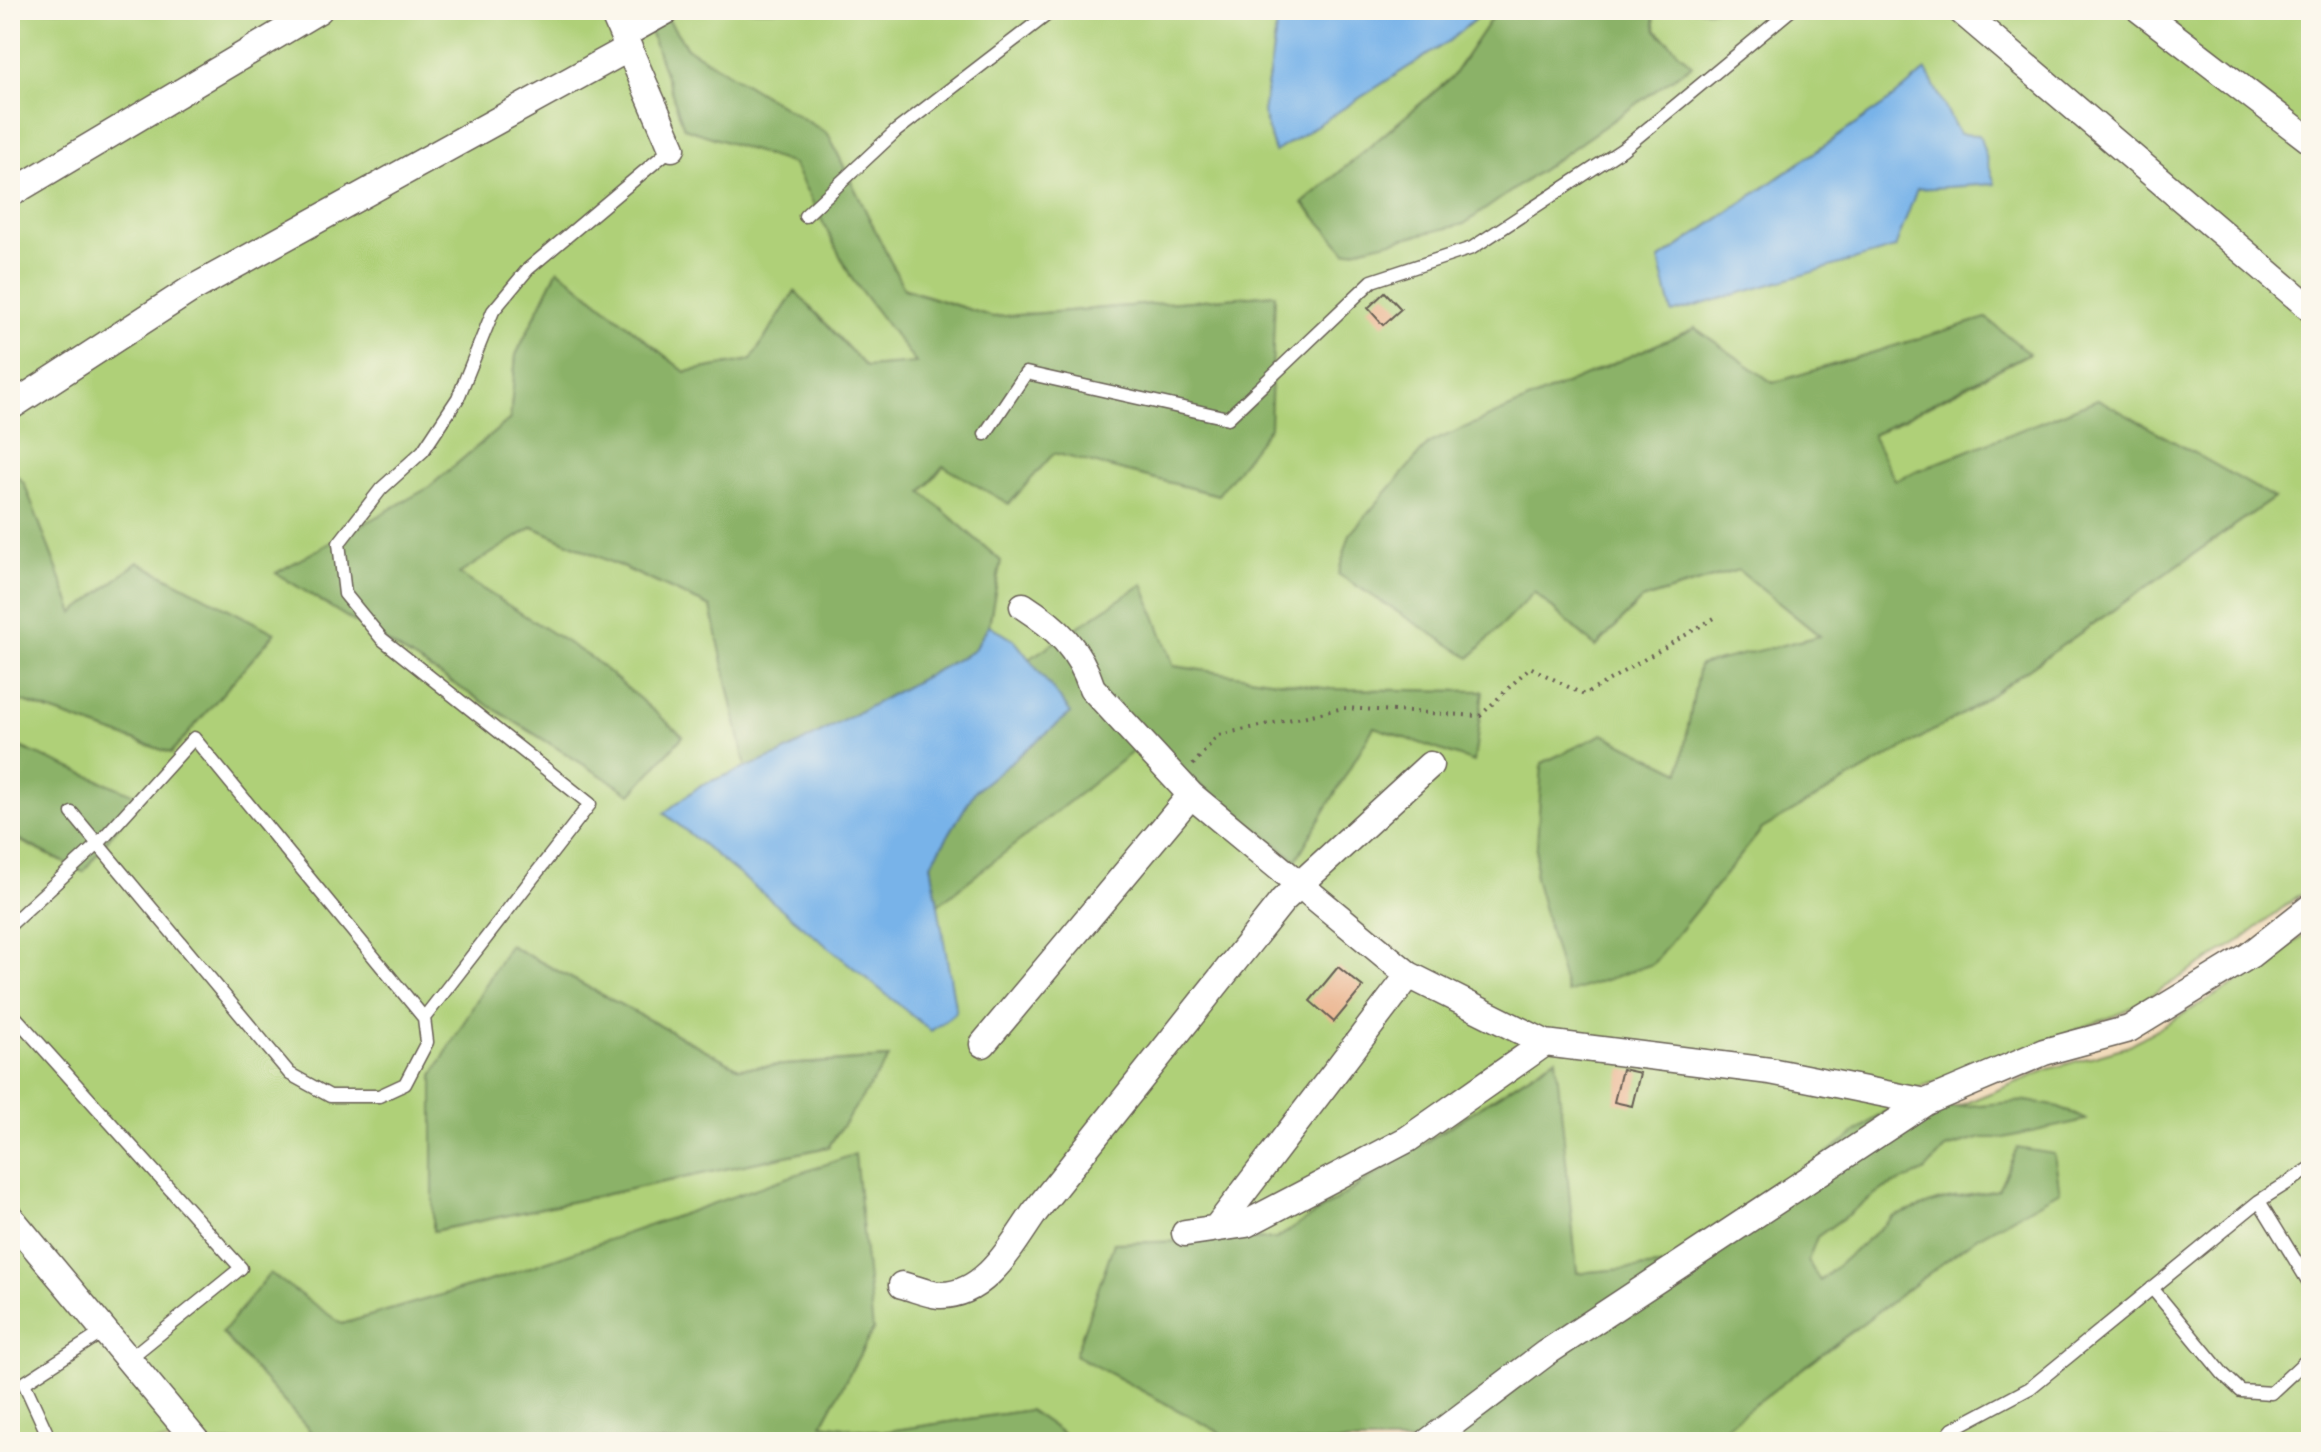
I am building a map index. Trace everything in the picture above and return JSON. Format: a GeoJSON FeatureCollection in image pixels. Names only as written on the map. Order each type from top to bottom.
{"type":"FeatureCollection","features":[{"type":"Feature","properties":{"kind":"street"},"geometry":{"type":"LineString","coordinates":[[10,194],[319,10]]}},
{"type":"Feature","properties":{"kind":"street"},"geometry":{"type":"LineString","coordinates":[[612,10],[672,148]]}},
{"type":"Feature","properties":{"kind":"street"},"geometry":{"type":"LineString","coordinates":[[10,407],[190,290],[626,41],[668,10]]}},
{"type":"Feature","properties":{"kind":"street"},"geometry":{"type":"LineString","coordinates":[[1960,10],[2311,309]]}},
{"type":"Feature","properties":{"kind":"street"},"geometry":{"type":"LineString","coordinates":[[2140,10],[2311,141]]}},
{"type":"Feature","properties":{"kind":"street"},"geometry":{"type":"LineString","coordinates":[[1023,606],[1056,627],[1084,666],[1092,688],[1185,788],[1409,975],[1545,1043],[1770,1071],[1926,1102]]}},
{"type":"Feature","properties":{"kind":"street"},"geometry":{"type":"LineString","coordinates":[[902,1285],[940,1295],[973,1288],[1005,1255],[1035,1212],[1283,900],[1430,765]]}},
{"type":"Feature","properties":{"kind":"street"},"geometry":{"type":"LineString","coordinates":[[983,1044],[1185,788]]}},
{"type":"Feature","properties":{"kind":"street"},"geometry":{"type":"LineString","coordinates":[[1428,1442],[1546,1353],[1926,1102],[2044,1052],[2129,1029],[2250,955],[2311,907]]}},
{"type":"Feature","properties":{"kind":"street"},"geometry":{"type":"LineString","coordinates":[[1217,1227],[1409,975]]}},
{"type":"Feature","properties":{"kind":"street"},"geometry":{"type":"LineString","coordinates":[[1185,1233],[1246,1224],[1408,1139],[1545,1043]]}},
{"type":"Feature","properties":{"kind":"street"},"geometry":{"type":"LineString","coordinates":[[10,1217],[197,1442]]}},
{"type":"Feature","properties":{"kind":"lane"},"geometry":{"type":"LineString","coordinates":[[805,216],[896,131],[1053,10]]}},
{"type":"Feature","properties":{"kind":"lane"},"geometry":{"type":"LineString","coordinates":[[985,434],[1026,373],[1228,418],[1372,281],[1472,248],[1623,149],[1791,10]]}},
{"type":"Feature","properties":{"kind":"lane"},"geometry":{"type":"LineString","coordinates":[[424,1018],[590,804],[382,639],[345,594],[339,543],[381,489],[423,451],[458,398],[493,311],[519,280],[672,148]]}},
{"type":"Feature","properties":{"kind":"lane"},"geometry":{"type":"LineString","coordinates":[[10,925],[98,844],[194,738],[424,1018],[427,1042],[405,1084],[379,1096],[330,1096],[290,1074],[98,844],[72,813]]}},
{"type":"Feature","properties":{"kind":"lane"},"geometry":{"type":"LineString","coordinates":[[10,1011],[241,1268],[130,1358]]}},
{"type":"Feature","properties":{"kind":"lane"},"geometry":{"type":"LineString","coordinates":[[1942,1442],[1953,1429],[2030,1388],[2259,1201],[2311,1168]]}},
{"type":"Feature","properties":{"kind":"lane"},"geometry":{"type":"LineString","coordinates":[[2259,1201],[2311,1286]]}},
{"type":"Feature","properties":{"kind":"lane"},"geometry":{"type":"LineString","coordinates":[[2152,1288],[2223,1374],[2241,1391],[2271,1393],[2311,1356]]}},
{"type":"Feature","properties":{"kind":"lane"},"geometry":{"type":"LineString","coordinates":[[51,1442],[24,1383],[106,1330]]}},
{"type":"Feature","properties":{"kind":"path"},"geometry":{"type":"LineString","coordinates":[[1185,788],[1218,735],[1344,708],[1480,716],[1530,667],[1584,695],[1716,617]]}},
{"type":"Feature","properties":{"kind":"green space"},"geometry":{"type":"Polygon","coordinates":[[[10,10],[643,10],[684,128],[793,163],[852,279],[917,363],[866,367],[795,291],[751,360],[685,372],[558,269],[516,355],[510,419],[428,488],[276,573],[631,794],[683,736],[593,659],[458,574],[533,527],[711,607],[746,768],[701,785],[931,864],[975,791],[1071,713],[1015,641],[989,625],[1000,561],[922,492],[943,466],[1009,503],[1054,453],[1218,494],[1274,294],[993,317],[903,288],[828,134],[687,48],[662,10],[1279,10],[1263,113],[1275,152],[1449,41],[1486,10],[1497,10],[1452,77],[1303,203],[1691,65],[1656,29],[1652,10],[2311,10],[2311,886],[2241,940],[2122,1013],[1918,1088],[1671,1265],[1577,1273],[1555,1058],[1276,1239],[1114,1243],[1227,1442],[1075,1442],[1029,1410],[882,1432],[822,1424],[873,1330],[496,1279],[342,1324],[222,1333],[320,1442],[10,1442],[10,836],[83,872],[140,798],[10,743],[10,697],[171,753],[74,614],[24,483],[10,469],[10,10]],[[1926,71],[1892,99],[1660,259],[1917,189],[1959,135],[1926,71]],[[1986,318],[1773,383],[1695,328],[1534,592],[1596,647],[1641,600],[1738,570],[1821,637],[1680,772],[1603,734],[1652,964],[1762,829],[1971,709],[2274,498],[2098,399],[1895,480],[1871,436],[2028,354],[1986,318]],[[509,945],[434,1231],[828,1147],[888,1058],[739,1068],[509,945]]]}},
{"type":"Feature","properties":{"kind":"green space"},"geometry":{"type":"Polygon","coordinates":[[[643,10],[662,10],[687,48],[828,134],[904,289],[993,317],[1275,294],[1270,427],[1218,495],[1054,453],[1009,504],[943,466],[922,492],[1001,561],[989,625],[973,651],[779,755],[746,768],[711,607],[533,527],[459,574],[593,659],[683,736],[631,794],[276,573],[428,488],[510,419],[516,355],[558,269],[685,372],[751,360],[795,291],[866,367],[916,363],[852,279],[793,164],[684,128],[643,10]]]}},
{"type":"Feature","properties":{"kind":"green space"},"geometry":{"type":"Polygon","coordinates":[[[1497,10],[1652,10],[1656,30],[1692,65],[1464,224],[1346,252],[1303,203],[1452,77],[1497,10]]]}},
{"type":"Feature","properties":{"kind":"green space"},"geometry":{"type":"Polygon","coordinates":[[[1986,318],[2029,353],[1872,435],[1895,480],[2098,399],[2274,498],[1971,709],[1762,829],[1653,964],[1567,993],[1535,878],[1542,763],[1603,734],[1680,772],[1699,665],[1820,636],[1738,570],[1641,600],[1596,647],[1534,592],[1470,658],[1338,574],[1350,534],[1429,443],[1695,328],[1773,383],[1986,318]]]}},
{"type":"Feature","properties":{"kind":"green space"},"geometry":{"type":"Polygon","coordinates":[[[10,469],[24,483],[74,613],[138,562],[275,633],[171,753],[10,697],[10,469]]]}},
{"type":"Feature","properties":{"kind":"green space"},"geometry":{"type":"Polygon","coordinates":[[[1143,584],[1174,666],[1331,689],[1483,691],[1474,762],[1374,727],[1296,860],[1145,742],[938,905],[931,864],[975,791],[1071,713],[1029,659],[1143,584]]]}},
{"type":"Feature","properties":{"kind":"green space"},"geometry":{"type":"Polygon","coordinates":[[[10,743],[140,797],[83,872],[10,835],[10,743]]]}},
{"type":"Feature","properties":{"kind":"green space"},"geometry":{"type":"Polygon","coordinates":[[[2311,929],[2311,1442],[1489,1442],[1934,1116],[2049,1069],[2126,1047],[2254,973],[2311,929]]]}},
{"type":"Feature","properties":{"kind":"green space"},"geometry":{"type":"Polygon","coordinates":[[[509,945],[739,1068],[889,1058],[828,1147],[433,1231],[433,1075],[509,945]]]}},
{"type":"Feature","properties":{"kind":"green space"},"geometry":{"type":"Polygon","coordinates":[[[1556,1058],[1577,1273],[1671,1265],[1883,1113],[2027,1101],[2059,1107],[2086,1120],[2004,1138],[1982,1138],[1946,1148],[1924,1172],[1885,1188],[1817,1237],[1808,1261],[1820,1281],[1893,1217],[1937,1201],[1998,1190],[2017,1148],[2054,1154],[2060,1191],[1976,1238],[1705,1442],[1227,1442],[1219,1432],[1075,1355],[1114,1243],[1276,1239],[1556,1058]]]}},
{"type":"Feature","properties":{"kind":"green space"},"geometry":{"type":"Polygon","coordinates":[[[855,1154],[873,1330],[822,1424],[882,1432],[1029,1410],[1075,1442],[320,1442],[222,1333],[270,1273],[342,1324],[496,1279],[855,1154]]]}},
{"type":"Feature","properties":{"kind":"water"},"geometry":{"type":"Polygon","coordinates":[[[1279,10],[1486,10],[1449,41],[1275,152],[1263,113],[1279,10]]]}},
{"type":"Feature","properties":{"kind":"water"},"geometry":{"type":"Polygon","coordinates":[[[1926,70],[1959,134],[1979,135],[1995,184],[1917,189],[1895,248],[1672,313],[1659,260],[1892,99],[1926,70]]]}},
{"type":"Feature","properties":{"kind":"water"},"geometry":{"type":"Polygon","coordinates":[[[989,625],[1015,641],[1071,713],[975,791],[931,864],[956,1012],[931,1031],[664,813],[701,785],[779,755],[973,651],[989,625]]]}},
{"type":"Feature","properties":{"kind":"building"},"geometry":{"type":"Polygon","coordinates":[[[1385,292],[1401,309],[1383,325],[1368,308],[1385,292]]]}},
{"type":"Feature","properties":{"kind":"building"},"geometry":{"type":"Polygon","coordinates":[[[1338,967],[1363,987],[1334,1022],[1310,1001],[1338,967]]]}},
{"type":"Feature","properties":{"kind":"building"},"geometry":{"type":"Polygon","coordinates":[[[1622,1069],[1640,1073],[1632,1106],[1614,1102],[1622,1069]]]}}]}
